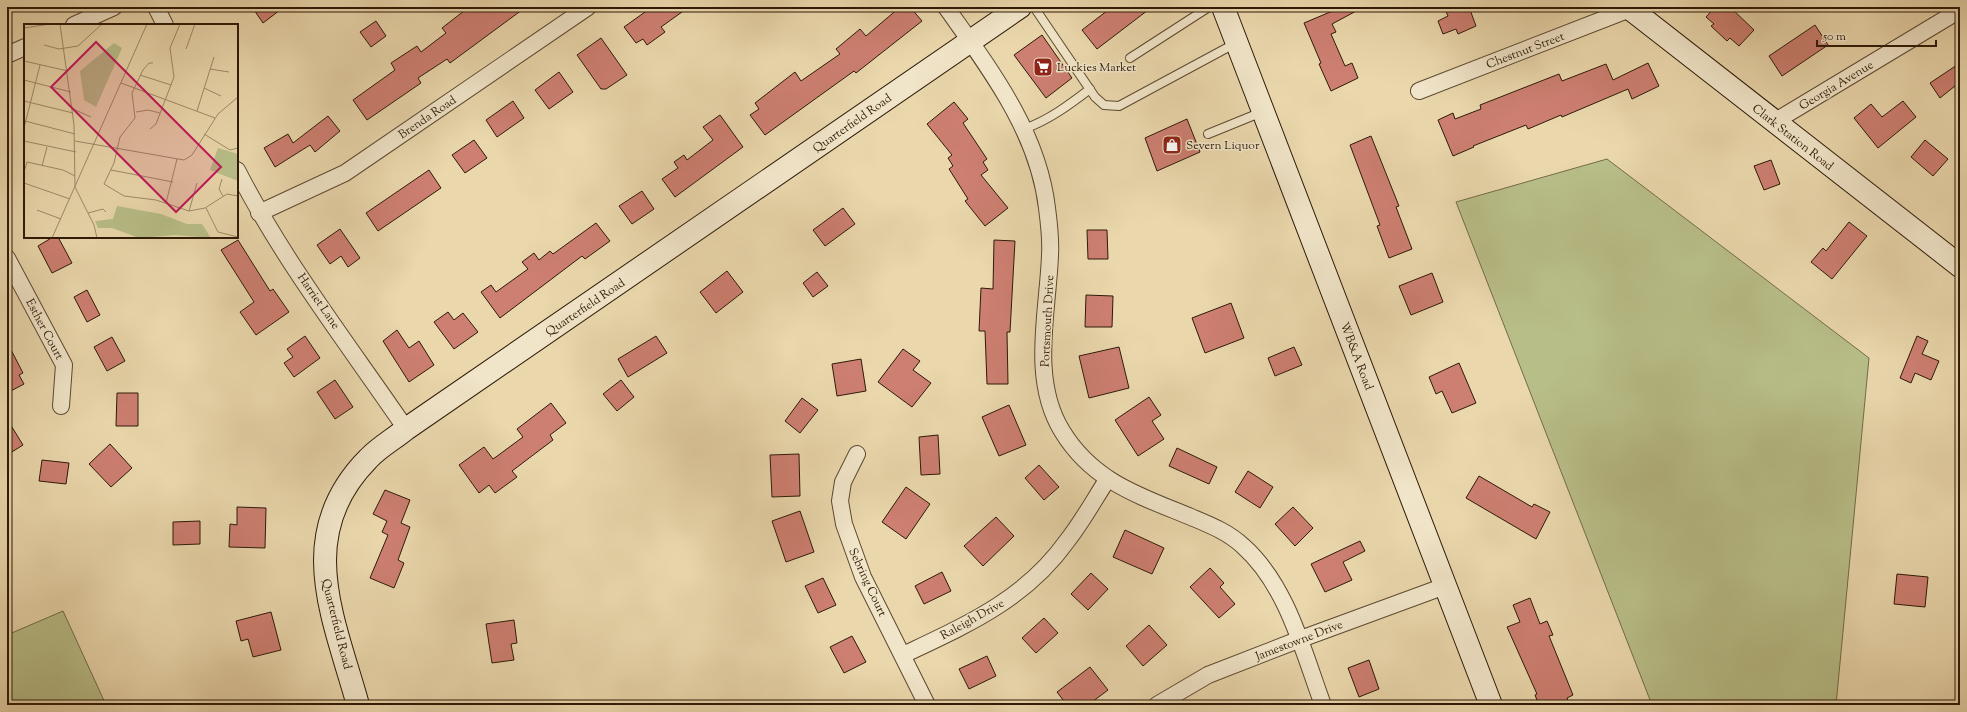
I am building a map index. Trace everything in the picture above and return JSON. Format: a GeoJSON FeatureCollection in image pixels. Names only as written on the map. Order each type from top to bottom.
{"type":"FeatureCollection","features":[{"type":"Feature","properties":{"kind":"street"},"geometry":{"type":"LineString","coordinates":[[76,24],[114,7]]}},
{"type":"Feature","properties":{"kind":"street"},"geometry":{"type":"LineString","coordinates":[[156,7],[164,24]]}},
{"type":"Feature","properties":{"kind":"street","name":"Brenda Road"},"geometry":{"type":"LineString","coordinates":[[259,213],[345,173],[588,7]]}},
{"type":"Feature","properties":{"kind":"street","name":"Portsmouth Drive"},"geometry":{"type":"LineString","coordinates":[[946,7],[1010,102],[1024,129],[1042,178],[1050,229],[1050,253],[1043,361],[1046,386],[1052,410],[1061,430],[1072,447],[1090,466],[1107,480],[1126,490],[1222,530],[1243,546],[1273,581],[1282,599],[1323,705]]}},
{"type":"Feature","properties":{"kind":"street","name":"Quarterfield Road"},"geometry":{"type":"LineString","coordinates":[[358,705],[328,596],[324,559],[327,533],[334,509],[348,483],[369,458],[406,429],[1020,7]]}},
{"type":"Feature","properties":{"kind":"street","name":"WB&A Road"},"geometry":{"type":"LineString","coordinates":[[1223,7],[1491,705]]}},
{"type":"Feature","properties":{"kind":"street","name":"Chestnut Street"},"geometry":{"type":"LineString","coordinates":[[1419,91],[1629,8]]}},
{"type":"Feature","properties":{"kind":"street","name":"Clark Station Road"},"geometry":{"type":"LineString","coordinates":[[1629,8],[1774,122],[1959,263]]}},
{"type":"Feature","properties":{"kind":"street","name":"Georgia Avenue"},"geometry":{"type":"LineString","coordinates":[[1774,122],[1960,10]]}},
{"type":"Feature","properties":{"kind":"street"},"geometry":{"type":"LineString","coordinates":[[7,55],[24,47]]}},
{"type":"Feature","properties":{"kind":"street","name":"Harriet Lane"},"geometry":{"type":"LineString","coordinates":[[238,172],[259,213],[406,429]]}},
{"type":"Feature","properties":{"kind":"street","name":"Esther Court"},"geometry":{"type":"LineString","coordinates":[[7,258],[64,364],[61,406]]}},
{"type":"Feature","properties":{"kind":"street","name":"Sebring Court"},"geometry":{"type":"LineString","coordinates":[[858,454],[843,482],[840,501],[844,524],[863,578],[927,705]]}},
{"type":"Feature","properties":{"kind":"street","name":"Raleigh Drive"},"geometry":{"type":"LineString","coordinates":[[903,655],[997,608],[1023,588],[1046,566],[1067,542],[1107,480]]}},
{"type":"Feature","properties":{"kind":"street","name":"Jamestowne Drive"},"geometry":{"type":"LineString","coordinates":[[1158,705],[1208,675],[1445,586]]}},
{"type":"Feature","properties":{"kind":"lane"},"geometry":{"type":"LineString","coordinates":[[1034,7],[1090,89],[1104,105],[1119,106],[1236,42]]}},
{"type":"Feature","properties":{"kind":"lane"},"geometry":{"type":"LineString","coordinates":[[1130,58],[1209,7]]}},
{"type":"Feature","properties":{"kind":"lane"},"geometry":{"type":"LineString","coordinates":[[1024,129],[1039,124],[1090,89]]}},
{"type":"Feature","properties":{"kind":"lane"},"geometry":{"type":"LineString","coordinates":[[1208,134],[1263,111]]}},
{"type":"Feature","properties":{"kind":"green space"},"geometry":{"type":"Polygon","coordinates":[[[1607,159],[1869,358],[1836,705],[1652,705],[1456,202],[1607,159]]]}},
{"type":"Feature","properties":{"kind":"green space"},"geometry":{"type":"Polygon","coordinates":[[[63,611],[106,705],[7,705],[7,635],[63,611]]]}},
{"type":"Feature","properties":{"kind":"building"},"geometry":{"type":"Polygon","coordinates":[[[252,7],[284,7],[263,23],[252,7]]]}},
{"type":"Feature","properties":{"kind":"building"},"geometry":{"type":"Polygon","coordinates":[[[469,7],[526,7],[450,63],[447,59],[418,78],[421,83],[367,120],[353,100],[395,70],[391,63],[417,46],[421,52],[446,33],[442,28],[469,7]]]}},
{"type":"Feature","properties":{"kind":"building"},"geometry":{"type":"Polygon","coordinates":[[[652,7],[689,7],[661,27],[665,32],[647,45],[643,39],[636,43],[624,27],[652,7]]]}},
{"type":"Feature","properties":{"kind":"building"},"geometry":{"type":"Polygon","coordinates":[[[900,7],[910,7],[922,21],[856,73],[854,71],[765,135],[750,115],[759,109],[755,103],[795,72],[801,81],[840,54],[836,49],[860,29],[866,36],[900,7]]]}},
{"type":"Feature","properties":{"kind":"building"},"geometry":{"type":"Polygon","coordinates":[[[1112,7],[1152,7],[1097,49],[1082,30],[1112,7]]]}},
{"type":"Feature","properties":{"kind":"building"},"geometry":{"type":"Polygon","coordinates":[[[1342,7],[1359,7],[1360,9],[1332,24],[1336,32],[1331,34],[1345,66],[1352,63],[1358,78],[1331,91],[1304,23],[1342,7]]]}},
{"type":"Feature","properties":{"kind":"building"},"geometry":{"type":"Polygon","coordinates":[[[1444,7],[1469,7],[1476,26],[1458,34],[1456,29],[1443,34],[1438,21],[1448,16],[1444,7]]]}},
{"type":"Feature","properties":{"kind":"building"},"geometry":{"type":"Polygon","coordinates":[[[1715,7],[1730,7],[1754,30],[1739,46],[1730,38],[1727,41],[1711,26],[1714,24],[1706,17],[1715,7]]]}},
{"type":"Feature","properties":{"kind":"building"},"geometry":{"type":"Polygon","coordinates":[[[376,21],[386,36],[371,47],[360,32],[376,21]]]}},
{"type":"Feature","properties":{"kind":"building"},"geometry":{"type":"Polygon","coordinates":[[[1815,25],[1828,45],[1782,76],[1769,56],[1815,25]]]}},
{"type":"Feature","properties":{"kind":"building","name":"Luckies Market"},"geometry":{"type":"Polygon","coordinates":[[[1042,35],[1072,78],[1046,98],[1014,55],[1042,35]]]}},
{"type":"Feature","properties":{"kind":"building"},"geometry":{"type":"Polygon","coordinates":[[[601,38],[627,75],[606,89],[601,89],[577,55],[601,38]]]}},
{"type":"Feature","properties":{"kind":"building"},"geometry":{"type":"Polygon","coordinates":[[[1648,63],[1659,86],[1632,99],[1628,89],[1562,117],[1561,115],[1528,129],[1526,125],[1473,146],[1474,147],[1453,156],[1438,120],[1453,113],[1455,119],[1481,109],[1480,105],[1559,74],[1562,81],[1606,64],[1613,80],[1648,63]]]}},
{"type":"Feature","properties":{"kind":"building"},"geometry":{"type":"Polygon","coordinates":[[[1960,63],[1960,82],[1940,98],[1930,83],[1960,63]]]}},
{"type":"Feature","properties":{"kind":"building"},"geometry":{"type":"Polygon","coordinates":[[[559,72],[573,92],[549,109],[535,90],[559,72]]]}},
{"type":"Feature","properties":{"kind":"building"},"geometry":{"type":"Polygon","coordinates":[[[513,101],[524,118],[497,137],[486,120],[513,101]]]}},
{"type":"Feature","properties":{"kind":"building"},"geometry":{"type":"Polygon","coordinates":[[[1903,101],[1916,117],[1878,148],[1854,118],[1871,104],[1882,117],[1903,101]]]}},
{"type":"Feature","properties":{"kind":"building"},"geometry":{"type":"Polygon","coordinates":[[[954,102],[968,119],[963,123],[987,159],[983,162],[988,170],[981,175],[1008,208],[985,226],[965,201],[968,199],[949,169],[953,166],[948,158],[952,155],[927,124],[954,102]]]}},
{"type":"Feature","properties":{"kind":"building"},"geometry":{"type":"Polygon","coordinates":[[[720,115],[743,147],[675,197],[662,179],[678,168],[674,162],[684,155],[687,160],[713,140],[703,127],[720,115]]]}},
{"type":"Feature","properties":{"kind":"building"},"geometry":{"type":"Polygon","coordinates":[[[328,116],[340,131],[315,152],[310,145],[275,167],[264,148],[288,134],[293,143],[328,116]]]}},
{"type":"Feature","properties":{"kind":"building","name":"Severn Liquor"},"geometry":{"type":"Polygon","coordinates":[[[1187,119],[1200,152],[1157,171],[1145,138],[1187,119]]]}},
{"type":"Feature","properties":{"kind":"building"},"geometry":{"type":"Polygon","coordinates":[[[1371,136],[1399,206],[1396,207],[1412,249],[1389,258],[1377,226],[1380,225],[1350,145],[1371,136]]]}},
{"type":"Feature","properties":{"kind":"building"},"geometry":{"type":"Polygon","coordinates":[[[474,140],[487,158],[465,173],[452,155],[474,140]]]}},
{"type":"Feature","properties":{"kind":"building"},"geometry":{"type":"Polygon","coordinates":[[[1925,140],[1948,159],[1933,176],[1911,157],[1925,140]]]}},
{"type":"Feature","properties":{"kind":"building"},"geometry":{"type":"Polygon","coordinates":[[[1771,160],[1780,184],[1764,190],[1754,166],[1771,160]]]}},
{"type":"Feature","properties":{"kind":"building"},"geometry":{"type":"Polygon","coordinates":[[[429,170],[441,188],[378,231],[366,213],[429,170]]]}},
{"type":"Feature","properties":{"kind":"building"},"geometry":{"type":"Polygon","coordinates":[[[642,191],[654,209],[632,224],[619,206],[642,191]]]}},
{"type":"Feature","properties":{"kind":"building"},"geometry":{"type":"Polygon","coordinates":[[[843,208],[855,224],[825,246],[813,230],[843,208]]]}},
{"type":"Feature","properties":{"kind":"building"},"geometry":{"type":"Polygon","coordinates":[[[1849,222],[1867,236],[1832,279],[1811,262],[1823,248],[1826,251],[1849,222]]]}},
{"type":"Feature","properties":{"kind":"building"},"geometry":{"type":"Polygon","coordinates":[[[596,223],[610,241],[585,259],[582,256],[500,318],[481,292],[491,285],[496,292],[528,269],[522,262],[534,253],[539,260],[550,251],[553,254],[596,223]]]}},
{"type":"Feature","properties":{"kind":"building"},"geometry":{"type":"Polygon","coordinates":[[[340,229],[360,258],[348,267],[341,256],[330,264],[317,245],[340,229]]]}},
{"type":"Feature","properties":{"kind":"building"},"geometry":{"type":"Polygon","coordinates":[[[1087,230],[1107,230],[1108,259],[1088,259],[1087,230]]]}},
{"type":"Feature","properties":{"kind":"building"},"geometry":{"type":"Polygon","coordinates":[[[51,238],[59,238],[72,263],[52,273],[38,246],[51,238]]]}},
{"type":"Feature","properties":{"kind":"building"},"geometry":{"type":"Polygon","coordinates":[[[238,240],[270,291],[273,289],[289,312],[256,335],[240,312],[254,302],[221,250],[238,240]]]}},
{"type":"Feature","properties":{"kind":"building"},"geometry":{"type":"Polygon","coordinates":[[[994,240],[1015,241],[1010,332],[1007,332],[1008,384],[987,384],[985,331],[979,331],[981,288],[993,289],[994,240]]]}},
{"type":"Feature","properties":{"kind":"building"},"geometry":{"type":"Polygon","coordinates":[[[727,271],[743,292],[716,313],[700,292],[727,271]]]}},
{"type":"Feature","properties":{"kind":"building"},"geometry":{"type":"Polygon","coordinates":[[[817,272],[828,286],[813,297],[803,283],[817,272]]]}},
{"type":"Feature","properties":{"kind":"building"},"geometry":{"type":"Polygon","coordinates":[[[1432,273],[1443,302],[1411,315],[1399,286],[1432,273]]]}},
{"type":"Feature","properties":{"kind":"building"},"geometry":{"type":"Polygon","coordinates":[[[87,290],[100,315],[87,322],[74,297],[87,290]]]}},
{"type":"Feature","properties":{"kind":"building"},"geometry":{"type":"Polygon","coordinates":[[[1086,295],[1113,296],[1112,327],[1085,327],[1086,295]]]}},
{"type":"Feature","properties":{"kind":"building"},"geometry":{"type":"Polygon","coordinates":[[[1231,303],[1244,338],[1205,353],[1192,318],[1231,303]]]}},
{"type":"Feature","properties":{"kind":"building"},"geometry":{"type":"Polygon","coordinates":[[[448,312],[454,320],[463,313],[478,332],[454,349],[434,322],[448,312]]]}},
{"type":"Feature","properties":{"kind":"building"},"geometry":{"type":"Polygon","coordinates":[[[397,330],[409,348],[419,341],[434,365],[409,382],[383,341],[397,330]]]}},
{"type":"Feature","properties":{"kind":"building"},"geometry":{"type":"Polygon","coordinates":[[[305,336],[320,358],[294,377],[284,363],[293,357],[287,349],[305,336]]]}},
{"type":"Feature","properties":{"kind":"building"},"geometry":{"type":"Polygon","coordinates":[[[656,336],[667,353],[628,377],[618,359],[656,336]]]}},
{"type":"Feature","properties":{"kind":"building"},"geometry":{"type":"Polygon","coordinates":[[[1917,336],[1928,341],[1922,354],[1939,361],[1931,380],[1915,373],[1911,383],[1900,378],[1917,336]]]}},
{"type":"Feature","properties":{"kind":"building"},"geometry":{"type":"Polygon","coordinates":[[[112,337],[125,361],[107,371],[94,347],[112,337]]]}},
{"type":"Feature","properties":{"kind":"building"},"geometry":{"type":"Polygon","coordinates":[[[7,342],[23,373],[19,375],[24,384],[7,393],[7,342]]]}},
{"type":"Feature","properties":{"kind":"building"},"geometry":{"type":"Polygon","coordinates":[[[1119,347],[1129,388],[1089,398],[1079,356],[1119,347]]]}},
{"type":"Feature","properties":{"kind":"building"},"geometry":{"type":"Polygon","coordinates":[[[1294,347],[1302,365],[1275,376],[1268,358],[1294,347]]]}},
{"type":"Feature","properties":{"kind":"building"},"geometry":{"type":"Polygon","coordinates":[[[903,349],[920,361],[913,370],[931,383],[912,407],[878,382],[903,349]]]}},
{"type":"Feature","properties":{"kind":"building"},"geometry":{"type":"Polygon","coordinates":[[[861,359],[866,391],[837,396],[832,364],[861,359]]]}},
{"type":"Feature","properties":{"kind":"building"},"geometry":{"type":"Polygon","coordinates":[[[1459,363],[1476,403],[1452,413],[1442,391],[1436,394],[1429,377],[1459,363]]]}},
{"type":"Feature","properties":{"kind":"building"},"geometry":{"type":"Polygon","coordinates":[[[335,380],[353,407],[335,419],[317,392],[335,380]]]}},
{"type":"Feature","properties":{"kind":"building"},"geometry":{"type":"Polygon","coordinates":[[[621,380],[634,397],[617,411],[603,394],[621,380]]]}},
{"type":"Feature","properties":{"kind":"building"},"geometry":{"type":"Polygon","coordinates":[[[117,393],[138,393],[138,426],[116,426],[117,393]]]}},
{"type":"Feature","properties":{"kind":"building"},"geometry":{"type":"Polygon","coordinates":[[[1149,397],[1161,415],[1152,421],[1164,439],[1138,456],[1115,420],[1149,397]]]}},
{"type":"Feature","properties":{"kind":"building"},"geometry":{"type":"Polygon","coordinates":[[[802,398],[818,410],[800,433],[785,421],[802,398]]]}},
{"type":"Feature","properties":{"kind":"building"},"geometry":{"type":"Polygon","coordinates":[[[551,403],[566,423],[550,435],[553,440],[512,471],[517,477],[495,493],[489,485],[479,493],[459,465],[484,447],[493,459],[523,437],[517,429],[551,403]]]}},
{"type":"Feature","properties":{"kind":"building"},"geometry":{"type":"Polygon","coordinates":[[[1009,405],[1026,445],[999,456],[982,417],[1009,405]]]}},
{"type":"Feature","properties":{"kind":"building"},"geometry":{"type":"Polygon","coordinates":[[[7,419],[23,445],[7,455],[7,419]]]}},
{"type":"Feature","properties":{"kind":"building"},"geometry":{"type":"Polygon","coordinates":[[[938,435],[940,474],[921,475],[919,437],[938,435]]]}},
{"type":"Feature","properties":{"kind":"building"},"geometry":{"type":"Polygon","coordinates":[[[110,444],[132,468],[111,487],[89,464],[110,444]]]}},
{"type":"Feature","properties":{"kind":"building"},"geometry":{"type":"Polygon","coordinates":[[[1177,448],[1217,467],[1209,484],[1169,466],[1177,448]]]}},
{"type":"Feature","properties":{"kind":"building"},"geometry":{"type":"Polygon","coordinates":[[[799,454],[800,496],[772,497],[770,455],[799,454]]]}},
{"type":"Feature","properties":{"kind":"building"},"geometry":{"type":"Polygon","coordinates":[[[42,460],[69,463],[66,484],[39,481],[42,460]]]}},
{"type":"Feature","properties":{"kind":"building"},"geometry":{"type":"Polygon","coordinates":[[[1039,465],[1059,487],[1044,500],[1025,478],[1039,465]]]}},
{"type":"Feature","properties":{"kind":"building"},"geometry":{"type":"Polygon","coordinates":[[[1248,471],[1273,487],[1260,508],[1235,492],[1248,471]]]}},
{"type":"Feature","properties":{"kind":"building"},"geometry":{"type":"Polygon","coordinates":[[[1479,476],[1532,507],[1534,504],[1550,512],[1536,539],[1466,498],[1479,476]]]}},
{"type":"Feature","properties":{"kind":"building"},"geometry":{"type":"Polygon","coordinates":[[[906,487],[930,504],[906,539],[882,522],[906,487]]]}},
{"type":"Feature","properties":{"kind":"building"},"geometry":{"type":"Polygon","coordinates":[[[385,490],[410,500],[401,523],[410,527],[398,560],[404,563],[394,588],[370,578],[388,535],[382,532],[387,521],[373,514],[385,490]]]}},
{"type":"Feature","properties":{"kind":"building"},"geometry":{"type":"Polygon","coordinates":[[[237,507],[266,508],[265,548],[229,547],[230,524],[237,525],[237,507]]]}},
{"type":"Feature","properties":{"kind":"building"},"geometry":{"type":"Polygon","coordinates":[[[1293,507],[1313,528],[1295,546],[1275,524],[1293,507]]]}},
{"type":"Feature","properties":{"kind":"building"},"geometry":{"type":"Polygon","coordinates":[[[800,511],[814,552],[786,562],[772,521],[800,511]]]}},
{"type":"Feature","properties":{"kind":"building"},"geometry":{"type":"Polygon","coordinates":[[[996,517],[1014,536],[983,566],[964,546],[996,517]]]}},
{"type":"Feature","properties":{"kind":"building"},"geometry":{"type":"Polygon","coordinates":[[[200,521],[200,544],[173,545],[173,522],[200,521]]]}},
{"type":"Feature","properties":{"kind":"building"},"geometry":{"type":"Polygon","coordinates":[[[1125,530],[1164,548],[1152,574],[1113,557],[1125,530]]]}},
{"type":"Feature","properties":{"kind":"building"},"geometry":{"type":"Polygon","coordinates":[[[1360,541],[1365,551],[1343,562],[1352,580],[1325,592],[1311,564],[1360,541]]]}},
{"type":"Feature","properties":{"kind":"building"},"geometry":{"type":"Polygon","coordinates":[[[1210,568],[1224,583],[1220,587],[1235,604],[1219,618],[1190,587],[1210,568]]]}},
{"type":"Feature","properties":{"kind":"building"},"geometry":{"type":"Polygon","coordinates":[[[942,572],[951,591],[924,604],[915,586],[942,572]]]}},
{"type":"Feature","properties":{"kind":"building"},"geometry":{"type":"Polygon","coordinates":[[[1091,573],[1108,589],[1088,610],[1071,594],[1091,573]]]}},
{"type":"Feature","properties":{"kind":"building"},"geometry":{"type":"Polygon","coordinates":[[[1897,574],[1928,577],[1925,607],[1894,604],[1897,574]]]}},
{"type":"Feature","properties":{"kind":"building"},"geometry":{"type":"Polygon","coordinates":[[[823,578],[836,605],[818,613],[805,586],[823,578]]]}},
{"type":"Feature","properties":{"kind":"building"},"geometry":{"type":"Polygon","coordinates":[[[1530,598],[1540,624],[1547,621],[1553,635],[1549,636],[1573,695],[1567,698],[1570,705],[1539,705],[1535,695],[1537,694],[1507,627],[1520,622],[1513,605],[1530,598]]]}},
{"type":"Feature","properties":{"kind":"building"},"geometry":{"type":"Polygon","coordinates":[[[271,612],[281,650],[253,657],[248,639],[241,641],[236,621],[271,612]]]}},
{"type":"Feature","properties":{"kind":"building"},"geometry":{"type":"Polygon","coordinates":[[[1044,618],[1058,633],[1036,653],[1022,638],[1044,618]]]}},
{"type":"Feature","properties":{"kind":"building"},"geometry":{"type":"Polygon","coordinates":[[[514,620],[517,643],[511,644],[514,660],[492,663],[486,624],[514,620]]]}},
{"type":"Feature","properties":{"kind":"building"},"geometry":{"type":"Polygon","coordinates":[[[1149,625],[1167,645],[1143,666],[1126,646],[1149,625]]]}},
{"type":"Feature","properties":{"kind":"building"},"geometry":{"type":"Polygon","coordinates":[[[852,636],[866,662],[844,673],[830,647],[852,636]]]}},
{"type":"Feature","properties":{"kind":"building"},"geometry":{"type":"Polygon","coordinates":[[[987,656],[996,676],[969,689],[959,669],[987,656]]]}},
{"type":"Feature","properties":{"kind":"building"},"geometry":{"type":"Polygon","coordinates":[[[1369,660],[1379,689],[1359,697],[1348,668],[1369,660]]]}},
{"type":"Feature","properties":{"kind":"building"},"geometry":{"type":"Polygon","coordinates":[[[1090,667],[1108,690],[1088,705],[1067,705],[1057,692],[1090,667]]]}},
{"type":"Feature","properties":{"kind":"place","name":"Luckies Market"},"geometry":{"type":"Point","coordinates":[1043,67]}},
{"type":"Feature","properties":{"kind":"place","name":"Severn Liquor"},"geometry":{"type":"Point","coordinates":[1172,145]}}]}
